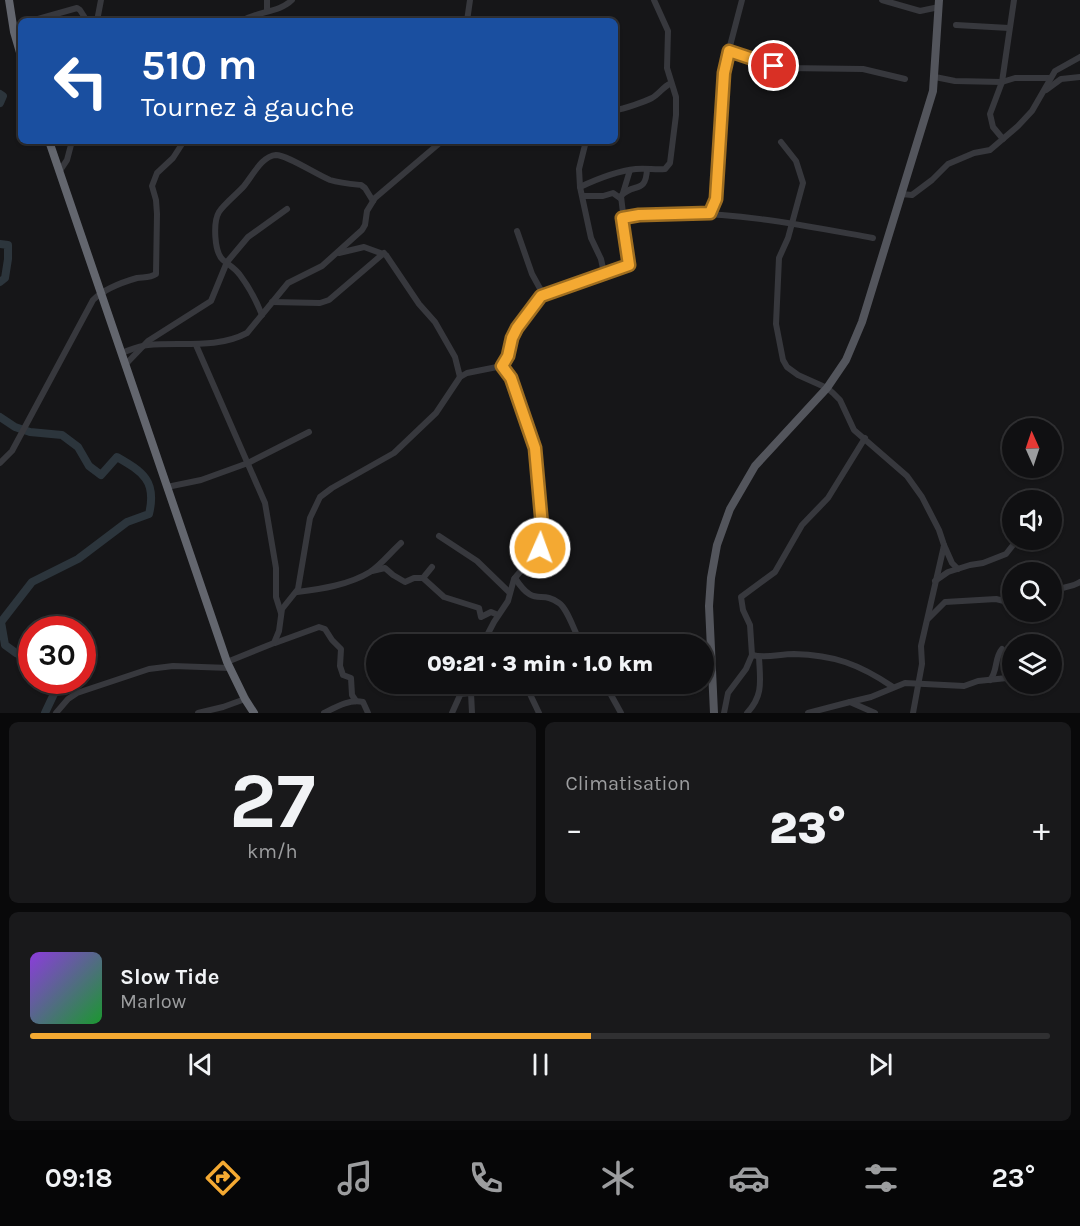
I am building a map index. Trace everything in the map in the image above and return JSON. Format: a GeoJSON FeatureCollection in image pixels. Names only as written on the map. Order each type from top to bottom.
{"type":"FeatureCollection","features":[{"type":"Feature","properties":{"kind":"highway"},"geometry":{"type":"LineString","coordinates":[[9,0],[17,30]]}},
{"type":"Feature","properties":{"kind":"highway"},"geometry":{"type":"LineString","coordinates":[[50,144],[228,665],[254,713]]}},
{"type":"Feature","properties":{"kind":"main road"},"geometry":{"type":"LineString","coordinates":[[714,713],[709,606],[717,545],[730,509],[755,466],[827,388],[846,360],[862,322],[933,91],[939,3]]}},
{"type":"Feature","properties":{"kind":"street"},"geometry":{"type":"LineString","coordinates":[[98,18],[101,0]]}},
{"type":"Feature","properties":{"kind":"street"},"geometry":{"type":"LineString","coordinates":[[267,0],[267,11]]}},
{"type":"Feature","properties":{"kind":"street"},"geometry":{"type":"LineString","coordinates":[[248,18],[282,7],[292,0]]}},
{"type":"Feature","properties":{"kind":"street"},"geometry":{"type":"LineString","coordinates":[[467,18],[470,0]]}},
{"type":"Feature","properties":{"kind":"street"},"geometry":{"type":"LineString","coordinates":[[580,187],[630,170],[663,170],[670,163],[676,107],[667,68],[668,31],[654,0]]}},
{"type":"Feature","properties":{"kind":"street"},"geometry":{"type":"LineString","coordinates":[[710,213],[716,199],[724,73],[742,0]]}},
{"type":"Feature","properties":{"kind":"street"},"geometry":{"type":"LineString","coordinates":[[882,0],[920,11],[939,3]]}},
{"type":"Feature","properties":{"kind":"street"},"geometry":{"type":"LineString","coordinates":[[1003,139],[993,127],[990,114],[1002,82],[1014,0]]}},
{"type":"Feature","properties":{"kind":"street"},"geometry":{"type":"LineString","coordinates":[[42,18],[77,8],[85,18]]}},
{"type":"Feature","properties":{"kind":"street"},"geometry":{"type":"LineString","coordinates":[[956,25],[1009,28]]}},
{"type":"Feature","properties":{"kind":"street"},"geometry":{"type":"LineString","coordinates":[[729,51],[786,68],[863,69],[905,79]]}},
{"type":"Feature","properties":{"kind":"street"},"geometry":{"type":"LineString","coordinates":[[902,194],[912,195],[948,164],[974,153],[990,150],[1029,116],[1050,78],[1061,66],[1080,57]]}},
{"type":"Feature","properties":{"kind":"street"},"geometry":{"type":"LineString","coordinates":[[935,77],[955,81],[1002,82],[1021,77],[1050,78]]}},
{"type":"Feature","properties":{"kind":"street"},"geometry":{"type":"LineString","coordinates":[[1043,92],[1061,79],[1080,77]]}},
{"type":"Feature","properties":{"kind":"street"},"geometry":{"type":"LineString","coordinates":[[618,110],[650,99],[671,83]]}},
{"type":"Feature","properties":{"kind":"street"},"geometry":{"type":"LineString","coordinates":[[781,142],[796,161],[803,178],[789,238],[779,258],[779,293],[776,310],[780,346],[787,367],[805,380],[827,388],[840,400],[854,430],[907,476],[916,487],[939,530],[952,563],[958,569]]}},
{"type":"Feature","properties":{"kind":"street"},"geometry":{"type":"LineString","coordinates":[[58,172],[68,160],[71,144]]}},
{"type":"Feature","properties":{"kind":"street"},"geometry":{"type":"LineString","coordinates":[[1,461],[12,451],[22,434],[93,300],[102,292],[137,278],[152,277],[156,274],[157,214],[152,186],[157,172],[173,158],[182,144]]}},
{"type":"Feature","properties":{"kind":"street"},"geometry":{"type":"LineString","coordinates":[[121,352],[143,346],[196,345],[243,335],[251,330],[292,280],[322,266],[364,228],[367,211],[373,201],[439,144]]}},
{"type":"Feature","properties":{"kind":"street"},"geometry":{"type":"LineString","coordinates":[[585,144],[579,169],[580,187],[591,238],[601,259],[604,273]]}},
{"type":"Feature","properties":{"kind":"street"},"geometry":{"type":"LineString","coordinates":[[262,315],[253,293],[238,272],[222,260],[216,244],[218,214],[267,157],[283,156],[331,180],[361,185],[373,201]]}},
{"type":"Feature","properties":{"kind":"street"},"geometry":{"type":"LineString","coordinates":[[583,196],[603,196],[613,193],[622,195],[643,185],[647,169]]}},
{"type":"Feature","properties":{"kind":"street"},"geometry":{"type":"LineString","coordinates":[[297,592],[310,518],[320,497],[394,453],[436,412],[460,377],[467,373],[502,366],[508,356],[517,328],[543,294],[630,264],[622,218],[622,195],[630,170]]}},
{"type":"Feature","properties":{"kind":"street"},"geometry":{"type":"LineString","coordinates":[[125,365],[143,346],[211,301],[227,262],[248,237],[287,209]]}},
{"type":"Feature","properties":{"kind":"street"},"geometry":{"type":"LineString","coordinates":[[622,218],[639,215],[710,213],[792,223],[873,238]]}},
{"type":"Feature","properties":{"kind":"street"},"geometry":{"type":"LineString","coordinates":[[517,231],[531,274],[543,294]]}},
{"type":"Feature","properties":{"kind":"street"},"geometry":{"type":"LineString","coordinates":[[335,254],[364,247],[384,253],[419,304],[435,322],[455,357],[460,377]]}},
{"type":"Feature","properties":{"kind":"street"},"geometry":{"type":"LineString","coordinates":[[272,302],[325,302],[384,253]]}},
{"type":"Feature","properties":{"kind":"street"},"geometry":{"type":"LineString","coordinates":[[196,345],[225,415],[261,488],[269,518],[276,568],[276,597],[281,613]]}},
{"type":"Feature","properties":{"kind":"street"},"geometry":{"type":"LineString","coordinates":[[488,634],[508,601],[515,578],[540,548],[543,537],[535,448],[514,385],[502,366]]}},
{"type":"Feature","properties":{"kind":"street"},"geometry":{"type":"LineString","coordinates":[[167,487],[201,480],[248,463],[309,432]]}},
{"type":"Feature","properties":{"kind":"street"},"geometry":{"type":"LineString","coordinates":[[747,713],[756,702],[760,692],[750,625],[743,610],[741,597],[773,575],[802,525],[828,498],[865,438]]}},
{"type":"Feature","properties":{"kind":"street"},"geometry":{"type":"LineString","coordinates":[[439,536],[477,561],[509,592]]}},
{"type":"Feature","properties":{"kind":"street"},"geometry":{"type":"LineString","coordinates":[[371,571],[401,543]]}},
{"type":"Feature","properties":{"kind":"street"},"geometry":{"type":"LineString","coordinates":[[913,713],[922,664],[921,646],[944,545]]}},
{"type":"Feature","properties":{"kind":"street"},"geometry":{"type":"LineString","coordinates":[[934,582],[948,572],[1006,555],[1010,550]]}},
{"type":"Feature","properties":{"kind":"street"},"geometry":{"type":"LineString","coordinates":[[423,578],[432,567]]}},
{"type":"Feature","properties":{"kind":"street"},"geometry":{"type":"LineString","coordinates":[[274,643],[279,631],[281,613],[287,600],[297,592],[322,589],[385,568],[405,582],[414,578],[423,578],[444,597],[479,608],[481,617],[490,612],[498,615]]}},
{"type":"Feature","properties":{"kind":"street"},"geometry":{"type":"LineString","coordinates":[[515,578],[528,595],[560,603],[576,634]]}},
{"type":"Feature","properties":{"kind":"street"},"geometry":{"type":"LineString","coordinates":[[1062,587],[1080,582]]}},
{"type":"Feature","properties":{"kind":"street"},"geometry":{"type":"LineString","coordinates":[[927,621],[945,602],[1002,600]]}},
{"type":"Feature","properties":{"kind":"street"},"geometry":{"type":"LineString","coordinates":[[56,713],[68,699],[77,693],[149,669],[228,665],[274,643],[320,627],[325,628],[341,649],[340,666],[343,675],[351,678],[352,695],[356,701]]}},
{"type":"Feature","properties":{"kind":"street"},"geometry":{"type":"LineString","coordinates":[[990,680],[994,675],[1002,649]]}},
{"type":"Feature","properties":{"kind":"street"},"geometry":{"type":"LineString","coordinates":[[755,656],[794,654],[837,658],[868,672],[893,687]]}},
{"type":"Feature","properties":{"kind":"street"},"geometry":{"type":"LineString","coordinates":[[724,713],[728,693],[755,656]]}},
{"type":"Feature","properties":{"kind":"street"},"geometry":{"type":"LineString","coordinates":[[808,713],[871,697],[904,683],[966,686],[1002,679]]}},
{"type":"Feature","properties":{"kind":"street"},"geometry":{"type":"LineString","coordinates":[[452,713],[461,694]]}},
{"type":"Feature","properties":{"kind":"street"},"geometry":{"type":"LineString","coordinates":[[471,694],[472,713]]}},
{"type":"Feature","properties":{"kind":"street"},"geometry":{"type":"LineString","coordinates":[[530,694],[540,713]]}},
{"type":"Feature","properties":{"kind":"street"},"geometry":{"type":"LineString","coordinates":[[611,694],[621,713]]}},
{"type":"Feature","properties":{"kind":"street"},"geometry":{"type":"LineString","coordinates":[[198,713],[245,699]]}},
{"type":"Feature","properties":{"kind":"street"},"geometry":{"type":"LineString","coordinates":[[324,713],[337,706],[356,701],[363,702],[368,713]]}},
{"type":"Feature","properties":{"kind":"street"},"geometry":{"type":"LineString","coordinates":[[850,702],[875,713]]}},
{"type":"Feature","properties":{"kind":"waterway"},"geometry":{"type":"LineString","coordinates":[[0,94],[3,96],[0,103]]}},
{"type":"Feature","properties":{"kind":"waterway"},"geometry":{"type":"LineString","coordinates":[[0,244],[8,245],[5,278],[0,282]]}},
{"type":"Feature","properties":{"kind":"waterway"},"geometry":{"type":"LineString","coordinates":[[0,417],[15,427],[30,432],[62,435],[78,447],[89,466],[101,475],[117,457],[141,473],[151,493],[149,514],[127,522],[78,559],[32,582],[1,622],[5,645],[18,654]]}},
{"type":"Feature","properties":{"kind":"waterway"},"geometry":{"type":"LineString","coordinates":[[45,713],[54,694]]}},
{"type":"Feature","properties":{"kind":"route"},"geometry":{"type":"LineString","coordinates":[[540,548],[543,537],[535,448],[511,378],[502,366],[507,360],[512,338],[543,294],[630,264],[622,218],[633,215],[710,213],[716,199],[719,128],[725,65],[729,51],[774,66]]}}]}
